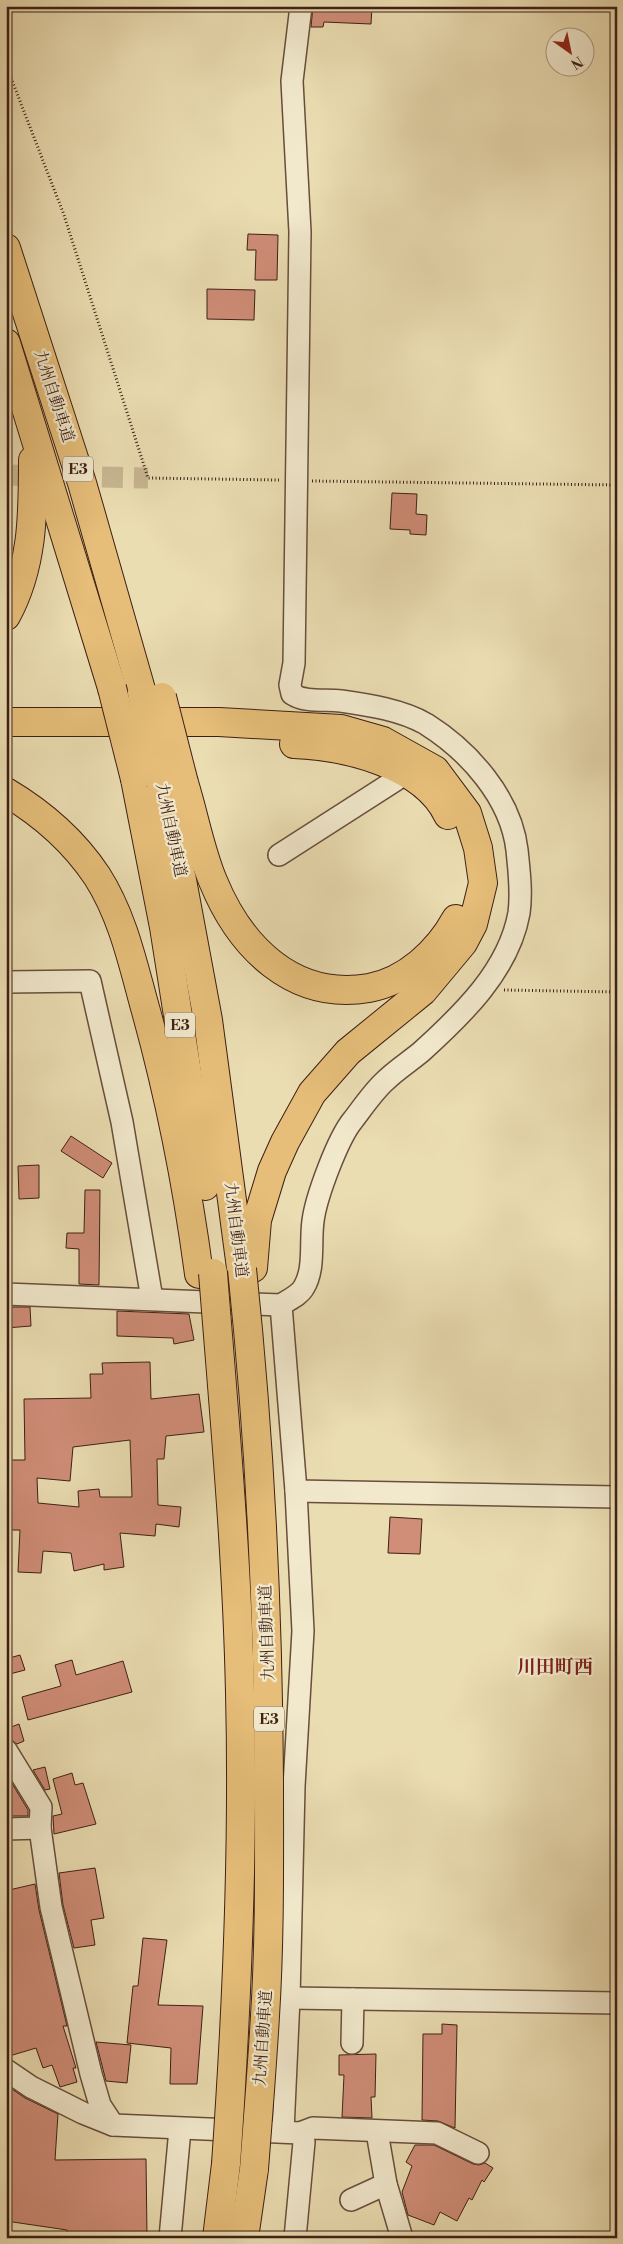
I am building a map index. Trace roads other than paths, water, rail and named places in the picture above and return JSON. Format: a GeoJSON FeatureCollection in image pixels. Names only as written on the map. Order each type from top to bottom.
{"type":"FeatureCollection","features":[{"type":"Feature","properties":{"kind":"highway","name":"九州自動車道"},"geometry":{"type":"LineString","coordinates":[[6,248],[152,695],[173,783],[182,880],[208,1020],[247,1268],[262,1497],[268,1683],[269,1874],[265,2014],[254,2170],[244,2238]]}},
{"type":"Feature","properties":{"kind":"highway","name":"九州自動車道"},"geometry":{"type":"LineString","coordinates":[[6,343],[112,688],[134,779],[164,927],[208,1212],[206,1273],[231,1502],[240,1692],[242,1874],[236,2015],[226,2164],[217,2238]]}},
{"type":"Feature","properties":{"kind":"highway"},"geometry":{"type":"LineString","coordinates":[[6,616],[16,598],[25,572],[32,531],[33,454],[27,408]]}},
{"type":"Feature","properties":{"kind":"highway"},"geometry":{"type":"LineString","coordinates":[[6,722],[220,722],[341,729],[383,741],[436,770],[467,813],[478,848],[483,883],[474,924],[463,942],[423,991],[348,1052],[312,1093],[285,1142],[272,1171],[256,1220],[247,1268]]}},
{"type":"Feature","properties":{"kind":"highway"},"geometry":{"type":"LineString","coordinates":[[6,737],[324,745],[377,758],[418,780],[444,807],[457,835],[464,862],[463,888],[455,920],[443,939],[419,965],[380,986],[333,991],[286,974],[263,958],[240,931],[218,890],[173,783]]}},
{"type":"Feature","properties":{"kind":"highway"},"geometry":{"type":"LineString","coordinates":[[6,792],[36,810],[76,847],[97,877],[114,908],[127,943],[147,1015],[182,1157],[206,1273]]}},
{"type":"Feature","properties":{"kind":"street"},"geometry":{"type":"LineString","coordinates":[[6,1294],[281,1305],[303,1290],[308,1280],[313,1220],[333,1156],[351,1122],[385,1081],[453,1023],[484,986],[498,967],[519,913],[520,879],[516,839],[498,798],[472,762],[453,743],[424,723],[393,711],[340,701],[299,699],[292,694],[290,685],[294,663],[300,232],[292,81],[302,6]]}},
{"type":"Feature","properties":{"kind":"street"},"geometry":{"type":"LineString","coordinates":[[434,756],[453,743]]}},
{"type":"Feature","properties":{"kind":"street"},"geometry":{"type":"LineString","coordinates":[[279,855],[396,780]]}},
{"type":"Feature","properties":{"kind":"street"},"geometry":{"type":"LineString","coordinates":[[6,982],[90,981],[122,1122],[152,1299]]}},
{"type":"Feature","properties":{"kind":"street"},"geometry":{"type":"LineString","coordinates":[[281,1305],[296,1491],[303,1632],[294,1786],[289,1998],[291,2132]]}},
{"type":"Feature","properties":{"kind":"street"},"geometry":{"type":"LineString","coordinates":[[296,1491],[617,1497]]}},
{"type":"Feature","properties":{"kind":"street"},"geometry":{"type":"LineString","coordinates":[[6,1750],[41,1807],[40,1828],[51,1907],[91,2074],[100,2105],[113,2125]]}},
{"type":"Feature","properties":{"kind":"street"},"geometry":{"type":"LineString","coordinates":[[6,1829],[40,1828]]}},
{"type":"Feature","properties":{"kind":"street"},"geometry":{"type":"LineString","coordinates":[[289,1998],[617,2003]]}},
{"type":"Feature","properties":{"kind":"street"},"geometry":{"type":"LineString","coordinates":[[352,1999],[352,2043]]}},
{"type":"Feature","properties":{"kind":"street"},"geometry":{"type":"LineString","coordinates":[[6,2070],[31,2087],[83,2113],[113,2125],[160,2126],[180,2130],[291,2132],[313,2128],[437,2133],[478,2153]]}},
{"type":"Feature","properties":{"kind":"street"},"geometry":{"type":"LineString","coordinates":[[170,2238],[180,2130]]}},
{"type":"Feature","properties":{"kind":"street"},"geometry":{"type":"LineString","coordinates":[[291,2132],[304,2142],[295,2238]]}},
{"type":"Feature","properties":{"kind":"street"},"geometry":{"type":"LineString","coordinates":[[377,2132],[386,2184],[402,2238]]}},
{"type":"Feature","properties":{"kind":"street"},"geometry":{"type":"LineString","coordinates":[[351,2200],[386,2184]]}},
{"type":"Feature","properties":{"kind":"tunnel"},"geometry":{"type":"LineString","coordinates":[[6,475],[148,478]]}},
{"type":"Feature","properties":{"kind":"district","name":"川田町西"},"geometry":{"type":"Point","coordinates":[555,1667]}}]}
